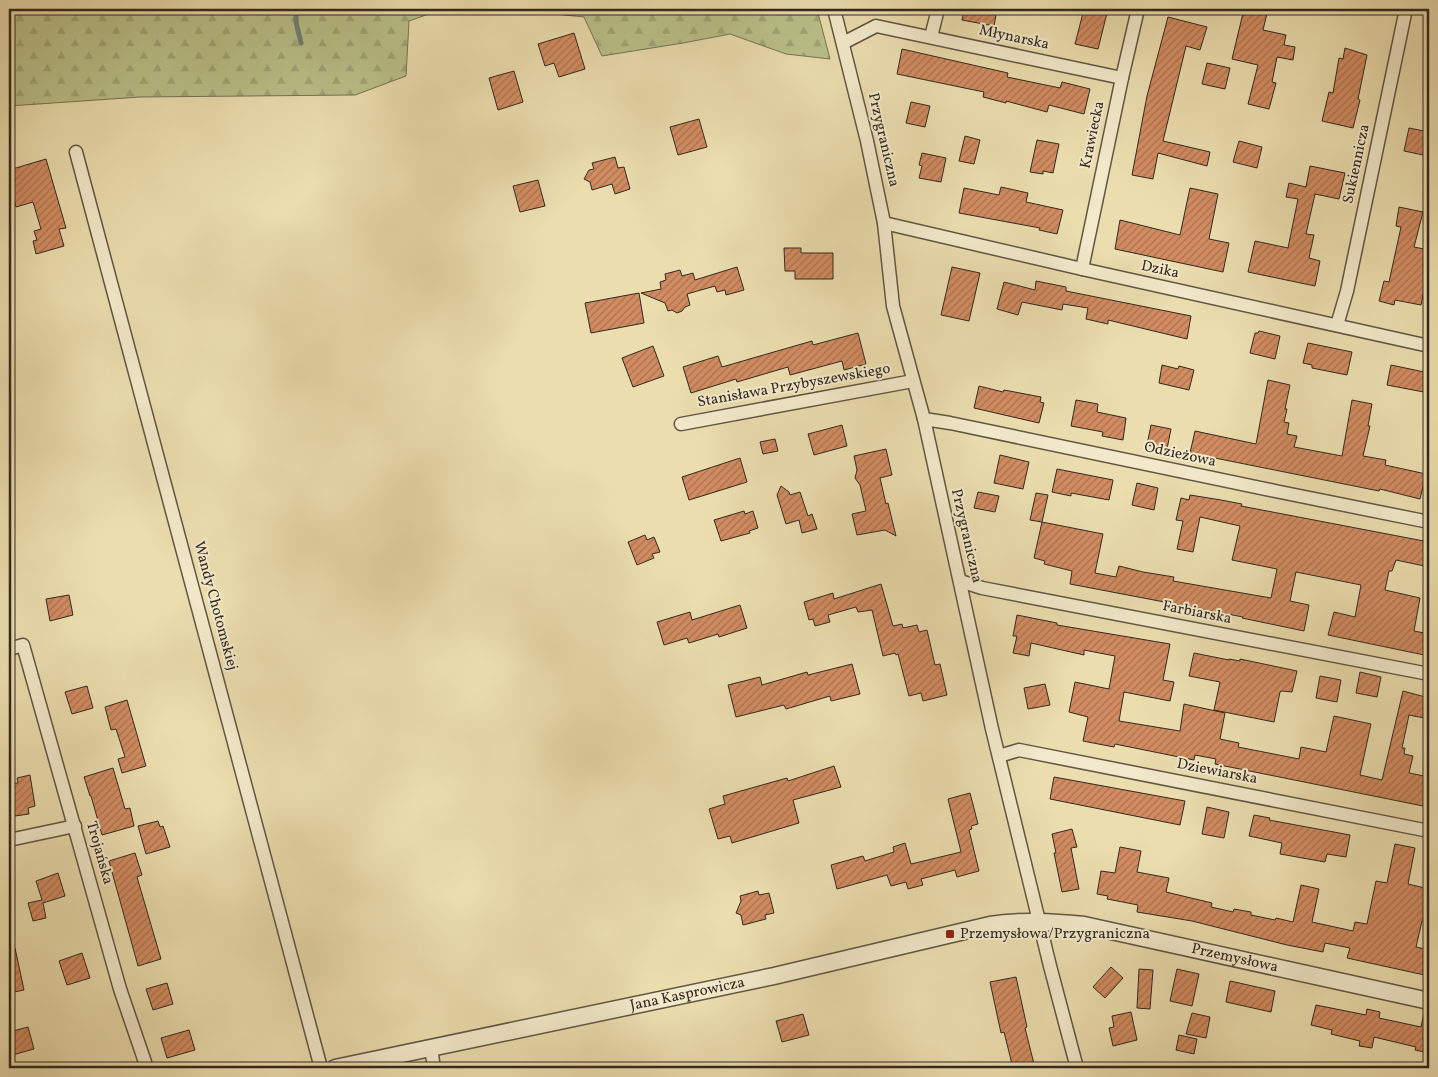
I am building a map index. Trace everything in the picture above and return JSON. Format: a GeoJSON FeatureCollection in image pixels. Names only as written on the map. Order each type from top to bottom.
{"type":"FeatureCollection","features":[{"type":"Feature","properties":{"kind":"street","name":"Przygraniczna"},"geometry":{"type":"LineString","coordinates":[[834,9],[867,141],[884,223],[894,306],[924,419],[999,756],[1077,1068]]}},
{"type":"Feature","properties":{"kind":"street"},"geometry":{"type":"LineString","coordinates":[[931,37],[938,9]]}},
{"type":"Feature","properties":{"kind":"street","name":"Krawiecka"},"geometry":{"type":"LineString","coordinates":[[1082,269],[1138,9]]}},
{"type":"Feature","properties":{"kind":"street","name":"Sukiennicza"},"geometry":{"type":"LineString","coordinates":[[1337,325],[1347,292],[1406,9]]}},
{"type":"Feature","properties":{"kind":"street","name":"Młynarska"},"geometry":{"type":"LineString","coordinates":[[843,43],[876,26],[1122,78]]}},
{"type":"Feature","properties":{"kind":"street","name":"Wandy Chotomskiej"},"geometry":{"type":"LineString","coordinates":[[76,152],[321,1068]]}},
{"type":"Feature","properties":{"kind":"street","name":"Dzika"},"geometry":{"type":"LineString","coordinates":[[884,223],[1429,346]]}},
{"type":"Feature","properties":{"kind":"street","name":"Stanisława Przybyszewskiego"},"geometry":{"type":"LineString","coordinates":[[681,424],[913,381]]}},
{"type":"Feature","properties":{"kind":"street","name":"Odzieżowa"},"geometry":{"type":"LineString","coordinates":[[924,419],[1429,522]]}},
{"type":"Feature","properties":{"kind":"street","name":"Farbiarska"},"geometry":{"type":"LineString","coordinates":[[960,581],[982,588],[1429,674]]}},
{"type":"Feature","properties":{"kind":"street","name":"Trojańska"},"geometry":{"type":"LineString","coordinates":[[9,648],[23,646],[120,989],[147,1068]]}},
{"type":"Feature","properties":{"kind":"street","name":"Dziewiarska"},"geometry":{"type":"LineString","coordinates":[[999,756],[1019,750],[1429,831]]}},
{"type":"Feature","properties":{"kind":"street"},"geometry":{"type":"LineString","coordinates":[[9,840],[75,826]]}},
{"type":"Feature","properties":{"kind":"street","name":"Przemysłowa"},"geometry":{"type":"LineString","coordinates":[[1040,921],[1084,925],[1429,1001]]}},
{"type":"Feature","properties":{"kind":"street","name":"Jana Kasprowicza"},"geometry":{"type":"LineString","coordinates":[[335,1068],[774,976],[990,925],[1040,921]]}},
{"type":"Feature","properties":{"kind":"street"},"geometry":{"type":"LineString","coordinates":[[431,1048],[434,1068]]}},
{"type":"Feature","properties":{"kind":"green space"},"geometry":{"type":"Polygon","coordinates":[[[9,9],[443,9],[409,21],[406,76],[355,95],[140,97],[9,106],[9,9]]]}},
{"type":"Feature","properties":{"kind":"green space"},"geometry":{"type":"Polygon","coordinates":[[[505,9],[817,9],[830,59],[786,54],[730,34],[602,56],[584,17],[505,9]]]}},
{"type":"Feature","properties":{"kind":"building"},"geometry":{"type":"Polygon","coordinates":[[[964,9],[997,9],[994,26],[962,20],[964,9]]]}},
{"type":"Feature","properties":{"kind":"building"},"geometry":{"type":"Polygon","coordinates":[[[1084,9],[1108,9],[1098,49],[1075,44],[1084,9]]]}},
{"type":"Feature","properties":{"kind":"building"},"geometry":{"type":"Polygon","coordinates":[[[1244,9],[1268,9],[1263,30],[1286,35],[1284,45],[1295,47],[1293,60],[1277,57],[1272,82],[1276,83],[1269,109],[1248,104],[1258,65],[1232,59],[1244,9]]]}},
{"type":"Feature","properties":{"kind":"building"},"geometry":{"type":"Polygon","coordinates":[[[1168,17],[1207,27],[1200,50],[1186,46],[1163,141],[1210,152],[1207,166],[1158,153],[1153,179],[1132,175],[1147,96],[1168,17]]]}},
{"type":"Feature","properties":{"kind":"building"},"geometry":{"type":"Polygon","coordinates":[[[574,33],[585,69],[559,77],[554,63],[545,66],[538,44],[574,33]]]}},
{"type":"Feature","properties":{"kind":"building"},"geometry":{"type":"Polygon","coordinates":[[[1345,48],[1367,55],[1358,99],[1360,100],[1353,128],[1322,121],[1329,92],[1333,93],[1339,58],[1343,59],[1345,48]]]}},
{"type":"Feature","properties":{"kind":"building"},"geometry":{"type":"Polygon","coordinates":[[[902,49],[1008,73],[1007,77],[1060,88],[1062,82],[1090,89],[1084,114],[1049,105],[1047,112],[983,97],[984,92],[897,74],[902,49]]]}},
{"type":"Feature","properties":{"kind":"building"},"geometry":{"type":"Polygon","coordinates":[[[1207,63],[1230,68],[1225,89],[1202,84],[1207,63]]]}},
{"type":"Feature","properties":{"kind":"building"},"geometry":{"type":"Polygon","coordinates":[[[514,71],[523,102],[498,110],[489,78],[514,71]]]}},
{"type":"Feature","properties":{"kind":"building"},"geometry":{"type":"Polygon","coordinates":[[[911,102],[930,106],[925,127],[906,123],[911,102]]]}},
{"type":"Feature","properties":{"kind":"building"},"geometry":{"type":"Polygon","coordinates":[[[699,119],[707,147],[678,155],[670,127],[699,119]]]}},
{"type":"Feature","properties":{"kind":"building"},"geometry":{"type":"Polygon","coordinates":[[[1409,128],[1429,132],[1428,156],[1404,151],[1409,128]]]}},
{"type":"Feature","properties":{"kind":"building"},"geometry":{"type":"Polygon","coordinates":[[[965,136],[980,140],[974,164],[959,161],[965,136]]]}},
{"type":"Feature","properties":{"kind":"building"},"geometry":{"type":"Polygon","coordinates":[[[1037,140],[1059,144],[1053,173],[1043,171],[1043,174],[1030,172],[1037,140]]]}},
{"type":"Feature","properties":{"kind":"building"},"geometry":{"type":"Polygon","coordinates":[[[1239,141],[1262,147],[1257,168],[1233,162],[1239,141]]]}},
{"type":"Feature","properties":{"kind":"building"},"geometry":{"type":"Polygon","coordinates":[[[922,153],[946,158],[941,182],[919,178],[922,166],[919,165],[922,153]]]}},
{"type":"Feature","properties":{"kind":"building"},"geometry":{"type":"Polygon","coordinates":[[[615,157],[618,168],[624,167],[630,189],[615,194],[612,184],[592,190],[590,182],[584,179],[589,170],[594,169],[592,163],[615,157]]]}},
{"type":"Feature","properties":{"kind":"building"},"geometry":{"type":"Polygon","coordinates":[[[46,159],[66,228],[59,229],[64,246],[36,254],[33,241],[37,240],[34,231],[41,229],[33,202],[16,207],[9,180],[9,170],[46,159]]]}},
{"type":"Feature","properties":{"kind":"building"},"geometry":{"type":"Polygon","coordinates":[[[1310,166],[1345,173],[1339,199],[1315,194],[1306,234],[1314,235],[1309,258],[1320,261],[1315,286],[1248,272],[1255,241],[1288,248],[1298,199],[1286,197],[1289,183],[1306,187],[1310,166]]]}},
{"type":"Feature","properties":{"kind":"building"},"geometry":{"type":"Polygon","coordinates":[[[538,180],[545,206],[520,212],[513,186],[538,180]]]}},
{"type":"Feature","properties":{"kind":"building"},"geometry":{"type":"Polygon","coordinates":[[[1001,187],[1028,193],[1026,202],[1063,210],[1057,234],[1039,230],[1040,228],[959,213],[964,188],[999,195],[1001,187]]]}},
{"type":"Feature","properties":{"kind":"building"},"geometry":{"type":"Polygon","coordinates":[[[1190,188],[1218,194],[1209,239],[1229,243],[1223,272],[1115,249],[1120,220],[1180,235],[1190,188]]]}},
{"type":"Feature","properties":{"kind":"building"},"geometry":{"type":"Polygon","coordinates":[[[1399,207],[1423,212],[1414,247],[1429,250],[1429,266],[1421,305],[1395,300],[1394,305],[1379,301],[1384,281],[1389,282],[1401,227],[1396,226],[1399,207]]]}},
{"type":"Feature","properties":{"kind":"building"},"geometry":{"type":"Polygon","coordinates":[[[784,248],[801,248],[801,253],[833,253],[833,279],[795,279],[795,271],[785,271],[784,248]]]}},
{"type":"Feature","properties":{"kind":"building"},"geometry":{"type":"Polygon","coordinates":[[[737,267],[744,290],[726,295],[725,290],[717,292],[715,286],[687,294],[690,305],[677,313],[672,310],[668,311],[665,303],[641,293],[661,289],[660,282],[666,280],[665,274],[680,270],[682,276],[693,273],[695,280],[737,267]]]}},
{"type":"Feature","properties":{"kind":"building"},"geometry":{"type":"Polygon","coordinates":[[[952,267],[980,273],[969,321],[941,315],[952,267]]]}},
{"type":"Feature","properties":{"kind":"building"},"geometry":{"type":"Polygon","coordinates":[[[1036,281],[1066,287],[1066,291],[1191,316],[1187,339],[1108,320],[1108,324],[1086,319],[1088,308],[1063,304],[1062,310],[1022,302],[1018,315],[997,309],[1004,282],[1035,290],[1036,281]]]}},
{"type":"Feature","properties":{"kind":"building"},"geometry":{"type":"Polygon","coordinates":[[[639,293],[644,323],[591,333],[585,303],[639,293]]]}},
{"type":"Feature","properties":{"kind":"building"},"geometry":{"type":"Polygon","coordinates":[[[1259,331],[1280,336],[1275,359],[1250,353],[1255,333],[1259,331]]]}},
{"type":"Feature","properties":{"kind":"building"},"geometry":{"type":"Polygon","coordinates":[[[858,333],[866,364],[844,370],[842,361],[790,375],[788,367],[737,382],[736,379],[691,393],[683,367],[718,356],[722,367],[812,341],[813,345],[858,333]]]}},
{"type":"Feature","properties":{"kind":"building"},"geometry":{"type":"Polygon","coordinates":[[[1308,343],[1352,352],[1347,375],[1312,368],[1312,365],[1303,363],[1308,343]]]}},
{"type":"Feature","properties":{"kind":"building"},"geometry":{"type":"Polygon","coordinates":[[[653,346],[664,376],[633,387],[622,358],[653,346]]]}},
{"type":"Feature","properties":{"kind":"building"},"geometry":{"type":"Polygon","coordinates":[[[1162,365],[1178,369],[1179,366],[1194,370],[1189,390],[1159,383],[1162,365]]]}},
{"type":"Feature","properties":{"kind":"building"},"geometry":{"type":"Polygon","coordinates":[[[1391,365],[1429,373],[1429,393],[1387,385],[1391,365]]]}},
{"type":"Feature","properties":{"kind":"building"},"geometry":{"type":"Polygon","coordinates":[[[1268,380],[1290,385],[1284,422],[1289,423],[1287,434],[1297,436],[1294,447],[1342,456],[1352,400],[1372,404],[1368,426],[1370,426],[1363,456],[1386,460],[1385,465],[1426,474],[1420,499],[1380,489],[1379,491],[1190,453],[1195,431],[1256,444],[1268,380]]]}},
{"type":"Feature","properties":{"kind":"building"},"geometry":{"type":"Polygon","coordinates":[[[979,386],[1003,392],[1004,390],[1041,397],[1040,402],[1044,403],[1039,423],[974,408],[979,386]]]}},
{"type":"Feature","properties":{"kind":"building"},"geometry":{"type":"Polygon","coordinates":[[[1076,400],[1098,404],[1097,412],[1126,418],[1123,440],[1102,436],[1103,432],[1071,426],[1076,400]]]}},
{"type":"Feature","properties":{"kind":"building"},"geometry":{"type":"Polygon","coordinates":[[[842,425],[847,446],[814,455],[808,434],[842,425]]]}},
{"type":"Feature","properties":{"kind":"building"},"geometry":{"type":"Polygon","coordinates":[[[1151,425],[1171,429],[1167,449],[1147,445],[1151,425]]]}},
{"type":"Feature","properties":{"kind":"building"},"geometry":{"type":"Polygon","coordinates":[[[775,439],[778,451],[763,454],[760,442],[775,439]]]}},
{"type":"Feature","properties":{"kind":"building"},"geometry":{"type":"Polygon","coordinates":[[[886,449],[892,475],[880,478],[896,536],[885,530],[857,535],[852,514],[866,511],[860,485],[855,478],[857,470],[854,456],[886,449]]]}},
{"type":"Feature","properties":{"kind":"building"},"geometry":{"type":"Polygon","coordinates":[[[1000,455],[1029,462],[1023,489],[994,483],[1000,455]]]}},
{"type":"Feature","properties":{"kind":"building"},"geometry":{"type":"Polygon","coordinates":[[[740,458],[747,482],[689,500],[682,477],[740,458]]]}},
{"type":"Feature","properties":{"kind":"building"},"geometry":{"type":"Polygon","coordinates":[[[1057,469],[1113,480],[1109,500],[1071,493],[1071,496],[1052,492],[1057,469]]]}},
{"type":"Feature","properties":{"kind":"building"},"geometry":{"type":"Polygon","coordinates":[[[1137,483],[1158,488],[1154,510],[1132,505],[1137,483]]]}},
{"type":"Feature","properties":{"kind":"building"},"geometry":{"type":"Polygon","coordinates":[[[781,486],[790,495],[800,492],[808,516],[812,514],[817,529],[802,533],[799,520],[786,524],[777,495],[781,486]]]}},
{"type":"Feature","properties":{"kind":"building"},"geometry":{"type":"Polygon","coordinates":[[[978,492],[999,496],[995,512],[974,508],[978,492]]]}},
{"type":"Feature","properties":{"kind":"building"},"geometry":{"type":"Polygon","coordinates":[[[1036,493],[1048,495],[1042,522],[1030,520],[1036,493]]]}},
{"type":"Feature","properties":{"kind":"building"},"geometry":{"type":"Polygon","coordinates":[[[1190,495],[1221,500],[1242,504],[1241,506],[1429,542],[1429,567],[1396,560],[1392,571],[1389,571],[1385,590],[1420,598],[1414,631],[1429,634],[1429,656],[1328,635],[1334,612],[1355,617],[1361,585],[1296,572],[1290,601],[1309,605],[1304,631],[1243,617],[1070,584],[1072,571],[1044,564],[1045,561],[1034,558],[1042,522],[1103,534],[1095,573],[1116,577],[1119,566],[1174,577],[1173,581],[1271,598],[1277,569],[1232,560],[1240,526],[1200,517],[1193,552],[1177,549],[1183,521],[1176,520],[1181,498],[1189,500],[1190,495]]]}},
{"type":"Feature","properties":{"kind":"building"},"geometry":{"type":"Polygon","coordinates":[[[744,511],[745,514],[753,511],[758,528],[749,531],[750,533],[721,541],[714,520],[744,511]]]}},
{"type":"Feature","properties":{"kind":"building"},"geometry":{"type":"Polygon","coordinates":[[[645,535],[647,540],[654,537],[660,552],[652,554],[654,558],[637,565],[628,542],[645,535]]]}},
{"type":"Feature","properties":{"kind":"building"},"geometry":{"type":"Polygon","coordinates":[[[881,584],[893,626],[902,624],[903,628],[917,625],[919,632],[927,630],[935,665],[940,664],[947,695],[923,701],[921,693],[909,696],[898,654],[883,656],[872,610],[858,612],[856,607],[828,615],[830,622],[815,626],[813,619],[809,620],[804,602],[833,593],[834,599],[881,584]]]}},
{"type":"Feature","properties":{"kind":"building"},"geometry":{"type":"Polygon","coordinates":[[[69,595],[73,615],[50,621],[46,599],[69,595]]]}},
{"type":"Feature","properties":{"kind":"building"},"geometry":{"type":"Polygon","coordinates":[[[740,605],[747,628],[719,637],[718,634],[689,643],[687,638],[664,645],[657,622],[690,612],[692,620],[740,605]]]}},
{"type":"Feature","properties":{"kind":"building"},"geometry":{"type":"Polygon","coordinates":[[[1017,615],[1057,623],[1057,625],[1170,644],[1163,680],[1174,682],[1170,701],[1124,692],[1119,721],[1180,731],[1184,704],[1225,713],[1220,739],[1239,743],[1238,747],[1299,759],[1301,747],[1326,752],[1334,716],[1371,724],[1360,775],[1382,780],[1403,691],[1429,698],[1429,719],[1409,715],[1402,748],[1405,748],[1404,754],[1413,756],[1409,773],[1429,777],[1428,807],[1215,764],[1216,759],[1195,755],[1194,760],[1115,744],[1114,747],[1083,741],[1088,717],[1069,712],[1075,682],[1109,689],[1115,656],[1084,650],[1084,655],[1031,643],[1029,656],[1013,653],[1017,636],[1013,636],[1017,615]]]}},
{"type":"Feature","properties":{"kind":"building"},"geometry":{"type":"Polygon","coordinates":[[[1194,653],[1229,660],[1240,661],[1240,659],[1297,671],[1292,692],[1280,692],[1274,722],[1214,710],[1220,682],[1189,676],[1194,653]]]}},
{"type":"Feature","properties":{"kind":"building"},"geometry":{"type":"Polygon","coordinates":[[[852,664],[860,694],[831,701],[830,696],[786,709],[784,705],[736,717],[728,685],[760,677],[762,685],[807,672],[808,675],[852,664]]]}},
{"type":"Feature","properties":{"kind":"building"},"geometry":{"type":"Polygon","coordinates":[[[1360,672],[1381,677],[1377,697],[1356,693],[1360,672]]]}},
{"type":"Feature","properties":{"kind":"building"},"geometry":{"type":"Polygon","coordinates":[[[1320,676],[1341,680],[1337,702],[1316,698],[1320,676]]]}},
{"type":"Feature","properties":{"kind":"building"},"geometry":{"type":"Polygon","coordinates":[[[1045,684],[1050,705],[1028,709],[1024,688],[1045,684]]]}},
{"type":"Feature","properties":{"kind":"building"},"geometry":{"type":"Polygon","coordinates":[[[87,686],[93,708],[72,714],[65,692],[87,686]]]}},
{"type":"Feature","properties":{"kind":"building"},"geometry":{"type":"Polygon","coordinates":[[[127,700],[146,766],[122,773],[118,759],[125,757],[116,729],[111,730],[105,707],[127,700]]]}},
{"type":"Feature","properties":{"kind":"building"},"geometry":{"type":"Polygon","coordinates":[[[834,766],[841,787],[793,800],[799,823],[732,843],[730,836],[718,839],[709,809],[725,804],[723,796],[787,778],[788,781],[834,766]]]}},
{"type":"Feature","properties":{"kind":"building"},"geometry":{"type":"Polygon","coordinates":[[[113,768],[125,809],[130,808],[134,826],[102,835],[84,777],[113,768]]]}},
{"type":"Feature","properties":{"kind":"building"},"geometry":{"type":"Polygon","coordinates":[[[30,775],[35,806],[28,808],[29,814],[15,816],[12,800],[9,801],[9,784],[18,783],[17,778],[30,775]]]}},
{"type":"Feature","properties":{"kind":"building"},"geometry":{"type":"Polygon","coordinates":[[[1054,777],[1185,801],[1180,825],[1050,799],[1054,777]]]}},
{"type":"Feature","properties":{"kind":"building"},"geometry":{"type":"Polygon","coordinates":[[[970,793],[978,824],[971,826],[972,829],[969,830],[979,871],[957,877],[955,870],[921,879],[923,885],[908,889],[906,882],[891,886],[887,875],[837,889],[831,865],[863,856],[865,861],[894,852],[893,847],[905,843],[911,864],[961,852],[948,799],[970,793]]]}},
{"type":"Feature","properties":{"kind":"building"},"geometry":{"type":"Polygon","coordinates":[[[1207,807],[1229,812],[1224,838],[1202,834],[1207,807]]]}},
{"type":"Feature","properties":{"kind":"building"},"geometry":{"type":"Polygon","coordinates":[[[1254,815],[1270,818],[1269,820],[1350,835],[1346,857],[1327,854],[1325,862],[1280,854],[1282,843],[1249,836],[1254,815]]]}},
{"type":"Feature","properties":{"kind":"building"},"geometry":{"type":"Polygon","coordinates":[[[158,821],[160,827],[163,826],[170,847],[146,854],[138,826],[158,821]]]}},
{"type":"Feature","properties":{"kind":"building"},"geometry":{"type":"Polygon","coordinates":[[[1072,829],[1077,847],[1071,848],[1079,889],[1062,892],[1052,834],[1072,829]]]}},
{"type":"Feature","properties":{"kind":"building"},"geometry":{"type":"Polygon","coordinates":[[[1395,844],[1415,848],[1408,884],[1429,889],[1429,922],[1422,921],[1416,947],[1429,950],[1429,976],[1347,958],[1350,948],[1325,943],[1323,952],[1287,945],[1192,921],[1137,912],[1138,905],[1107,899],[1108,896],[1097,894],[1101,871],[1115,873],[1120,847],[1141,851],[1137,872],[1169,878],[1166,892],[1212,903],[1211,907],[1233,912],[1234,909],[1251,912],[1251,915],[1293,922],[1301,885],[1319,889],[1312,922],[1353,931],[1355,922],[1367,924],[1376,881],[1387,883],[1395,844]]]}},
{"type":"Feature","properties":{"kind":"building"},"geometry":{"type":"Polygon","coordinates":[[[135,853],[142,875],[137,877],[161,959],[138,966],[109,861],[135,853]]]}},
{"type":"Feature","properties":{"kind":"building"},"geometry":{"type":"Polygon","coordinates":[[[58,873],[65,896],[43,903],[46,918],[33,921],[28,903],[42,900],[36,881],[58,873]]]}},
{"type":"Feature","properties":{"kind":"building"},"geometry":{"type":"Polygon","coordinates":[[[758,891],[759,895],[769,893],[774,913],[765,915],[766,919],[743,925],[741,915],[736,913],[741,901],[740,896],[758,891]]]}},
{"type":"Feature","properties":{"kind":"building"},"geometry":{"type":"Polygon","coordinates":[[[9,948],[15,948],[24,990],[9,993],[9,948]]]}},
{"type":"Feature","properties":{"kind":"building"},"geometry":{"type":"Polygon","coordinates":[[[82,953],[90,978],[67,985],[59,961],[82,953]]]}},
{"type":"Feature","properties":{"kind":"building"},"geometry":{"type":"Polygon","coordinates":[[[1111,967],[1123,978],[1105,998],[1093,987],[1111,967]]]}},
{"type":"Feature","properties":{"kind":"building"},"geometry":{"type":"Polygon","coordinates":[[[1139,969],[1153,970],[1150,1009],[1137,1008],[1139,969]]]}},
{"type":"Feature","properties":{"kind":"building"},"geometry":{"type":"Polygon","coordinates":[[[1177,969],[1199,974],[1192,1006],[1170,1001],[1177,969]]]}},
{"type":"Feature","properties":{"kind":"building"},"geometry":{"type":"Polygon","coordinates":[[[1016,977],[1027,1027],[1025,1028],[1035,1068],[1013,1068],[1004,1032],[1001,1033],[990,982],[1016,977]]]}},
{"type":"Feature","properties":{"kind":"building"},"geometry":{"type":"Polygon","coordinates":[[[1230,981],[1275,991],[1271,1012],[1226,1002],[1230,981]]]}},
{"type":"Feature","properties":{"kind":"building"},"geometry":{"type":"Polygon","coordinates":[[[167,983],[173,1004],[153,1010],[146,989],[167,983]]]}},
{"type":"Feature","properties":{"kind":"building"},"geometry":{"type":"Polygon","coordinates":[[[1316,1005],[1366,1015],[1367,1009],[1380,1012],[1379,1018],[1421,1027],[1424,1013],[1429,1013],[1429,1053],[1415,1050],[1416,1047],[1374,1037],[1372,1048],[1359,1046],[1360,1041],[1331,1034],[1332,1030],[1311,1025],[1316,1005]]]}},
{"type":"Feature","properties":{"kind":"building"},"geometry":{"type":"Polygon","coordinates":[[[1131,1012],[1137,1040],[1113,1046],[1109,1028],[1114,1027],[1112,1016],[1131,1012]]]}},
{"type":"Feature","properties":{"kind":"building"},"geometry":{"type":"Polygon","coordinates":[[[1192,1013],[1210,1017],[1206,1038],[1186,1034],[1192,1013]]]}},
{"type":"Feature","properties":{"kind":"building"},"geometry":{"type":"Polygon","coordinates":[[[803,1014],[809,1035],[782,1042],[776,1021],[803,1014]]]}},
{"type":"Feature","properties":{"kind":"building"},"geometry":{"type":"Polygon","coordinates":[[[28,1027],[34,1049],[9,1056],[9,1032],[28,1027]]]}},
{"type":"Feature","properties":{"kind":"building"},"geometry":{"type":"Polygon","coordinates":[[[189,1030],[195,1050],[167,1058],[161,1038],[189,1030]]]}},
{"type":"Feature","properties":{"kind":"building"},"geometry":{"type":"Polygon","coordinates":[[[1179,1035],[1197,1039],[1194,1054],[1176,1050],[1179,1035]]]}},
{"type":"Feature","properties":{"kind":"waterway"},"geometry":{"type":"LineString","coordinates":[[296,9],[296,22],[301,43]]}},
{"type":"Feature","properties":{"kind":"place","name":"Przemysłowa/Przygraniczna"},"geometry":{"type":"Point","coordinates":[950,934]}}]}
